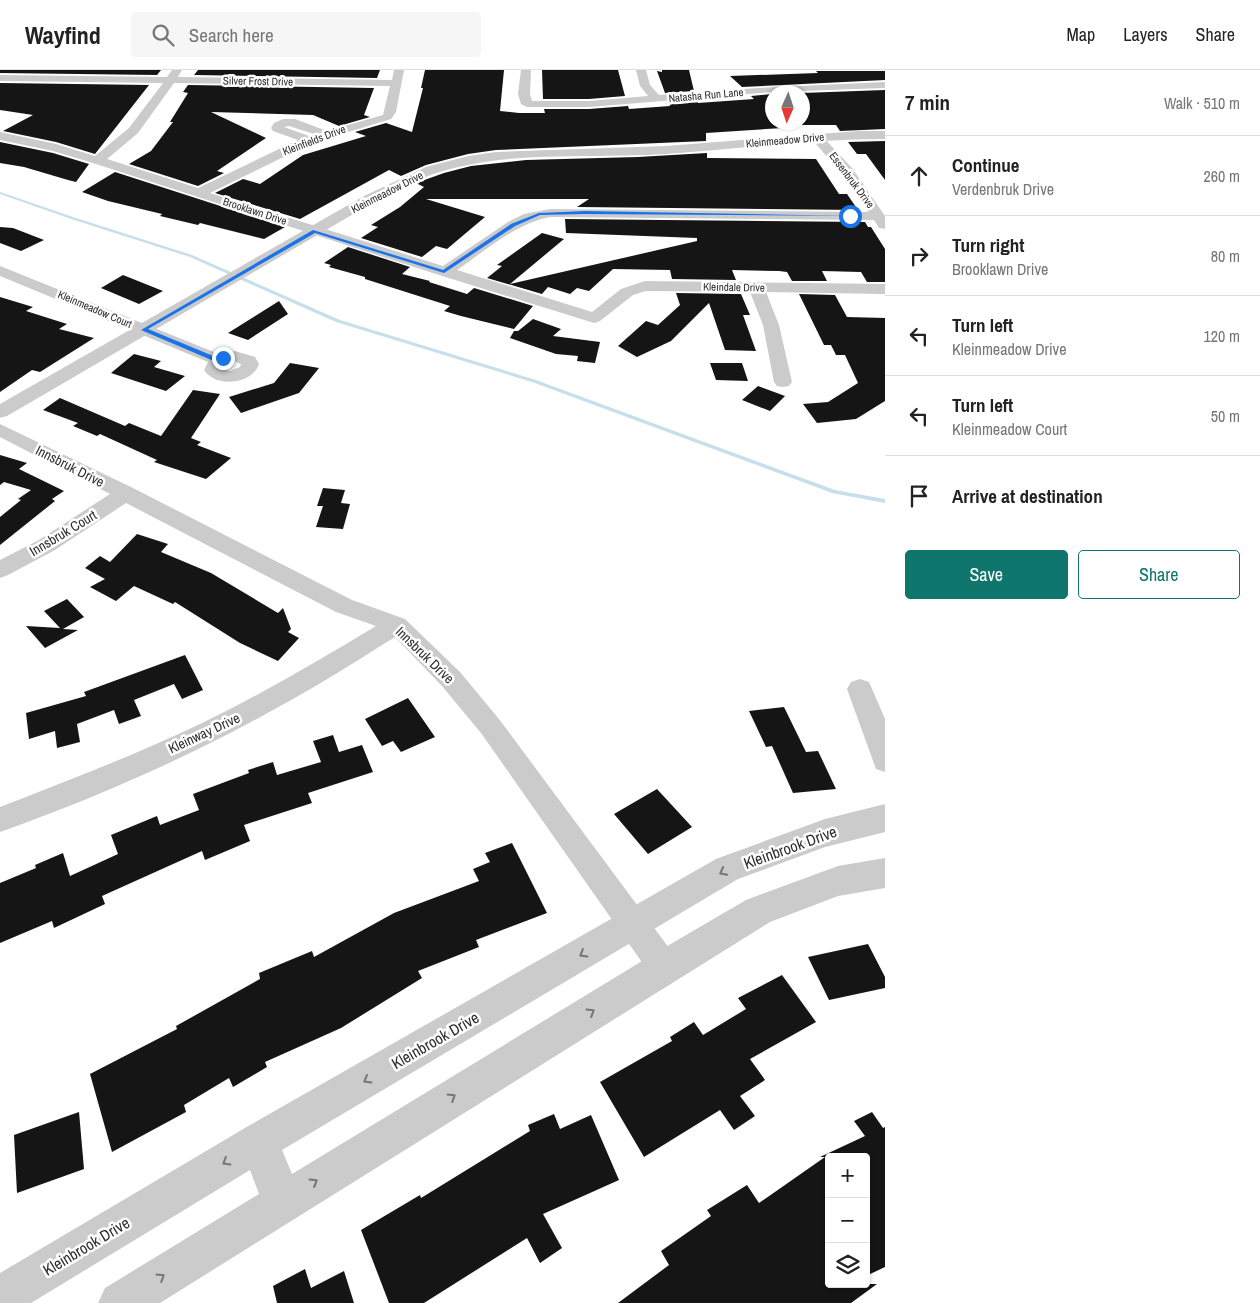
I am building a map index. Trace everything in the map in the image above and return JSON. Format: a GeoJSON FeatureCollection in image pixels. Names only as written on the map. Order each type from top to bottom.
{"type":"FeatureCollection","features":[{"type":"Feature","properties":{"kind":"street","name":"Kleinfields Drive"},"geometry":{"type":"LineString","coordinates":[[199,193],[308,140],[387,117],[390,112],[399,70]]}},
{"type":"Feature","properties":{"kind":"street","name":"Natasha Run Lane"},"geometry":{"type":"LineString","coordinates":[[526,70],[524,94],[527,104],[589,104],[758,91],[885,85]]}},
{"type":"Feature","properties":{"kind":"street"},"geometry":{"type":"LineString","coordinates":[[641,70],[645,86],[657,100]]}},
{"type":"Feature","properties":{"kind":"street","name":"Silver Frost Drive"},"geometry":{"type":"LineString","coordinates":[[0,78],[174,75],[396,84]]}},
{"type":"Feature","properties":{"kind":"street"},"geometry":{"type":"LineString","coordinates":[[97,160],[132,133],[152,109],[174,75]]}},
{"type":"Feature","properties":{"kind":"street"},"geometry":{"type":"LineString","coordinates":[[308,140],[277,128],[278,125],[283,122],[291,122],[324,134]]}},
{"type":"Feature","properties":{"kind":"street","name":"Kleinmeadow Drive"},"geometry":{"type":"LineString","coordinates":[[0,412],[369,199],[411,178],[440,167],[465,161],[509,156],[667,150],[816,137],[885,135]]}},
{"type":"Feature","properties":{"kind":"street","name":"Brooklawn Drive"},"geometry":{"type":"LineString","coordinates":[[0,136],[50,146],[97,160],[315,231],[594,318]]}},
{"type":"Feature","properties":{"kind":"street","name":"Essenbruk Drive"},"geometry":{"type":"LineString","coordinates":[[816,137],[847,171],[882,221]]}},
{"type":"Feature","properties":{"kind":"street"},"geometry":{"type":"LineString","coordinates":[[444,272],[513,225],[539,214],[585,213],[882,221]]}},
{"type":"Feature","properties":{"kind":"street","name":"Kleinmeadow Court"},"geometry":{"type":"LineString","coordinates":[[0,271],[218,360]]}},
{"type":"Feature","properties":{"kind":"street","name":"Kleindale Drive"},"geometry":{"type":"LineString","coordinates":[[594,318],[626,292],[645,286],[885,289]]}},
{"type":"Feature","properties":{"kind":"street"},"geometry":{"type":"LineString","coordinates":[[756,287],[771,325],[783,382]]}},
{"type":"Feature","properties":{"kind":"street","name":"Innsbruk Drive"},"geometry":{"type":"LineString","coordinates":[[0,430],[344,606],[396,625],[451,679],[490,726],[664,967]]}},
{"type":"Feature","properties":{"kind":"street","name":"Innsbruk Court"},"geometry":{"type":"LineString","coordinates":[[0,570],[47,545],[126,494]]}},
{"type":"Feature","properties":{"kind":"street","name":"Kleinway Drive"},"geometry":{"type":"LineString","coordinates":[[0,820],[176,747],[237,718],[311,677],[396,625]]}},
{"type":"Feature","properties":{"kind":"street"},"geometry":{"type":"LineString","coordinates":[[860,689],[871,715],[885,761]]}},
{"type":"Feature","properties":{"kind":"street","name":"Kleinbrook Drive"},"geometry":{"type":"LineString","coordinates":[[0,1297],[259,1142],[727,869],[860,822],[885,818]]}},
{"type":"Feature","properties":{"kind":"street"},"geometry":{"type":"LineString","coordinates":[[120,1303],[758,911],[796,895],[838,881],[885,873]]}},
{"type":"Feature","properties":{"kind":"street"},"geometry":{"type":"LineString","coordinates":[[259,1142],[282,1202]]}},
{"type":"Feature","properties":{"kind":"building"},"geometry":{"type":"Polygon","coordinates":[[[0,70],[161,70],[157,75],[0,73],[0,70]]]}},
{"type":"Feature","properties":{"kind":"building"},"geometry":{"type":"Polygon","coordinates":[[[198,70],[380,70],[377,78],[194,75],[198,70]]]}},
{"type":"Feature","properties":{"kind":"building"},"geometry":{"type":"Polygon","coordinates":[[[425,70],[504,70],[500,111],[519,113],[545,113],[544,109],[589,109],[628,106],[629,109],[670,106],[669,102],[697,100],[698,103],[754,99],[751,96],[765,95],[765,129],[706,133],[706,141],[496,150],[468,154],[426,165],[401,176],[389,170],[300,219],[215,193],[243,179],[260,184],[303,155],[366,136],[355,132],[386,123],[412,132],[423,88],[421,88],[425,70]]]}},
{"type":"Feature","properties":{"kind":"building"},"geometry":{"type":"Polygon","coordinates":[[[542,70],[618,70],[625,96],[589,99],[543,99],[542,70]]]}},
{"type":"Feature","properties":{"kind":"building"},"geometry":{"type":"Polygon","coordinates":[[[662,70],[689,70],[694,91],[665,93],[657,71],[662,72],[662,70]]]}},
{"type":"Feature","properties":{"kind":"building"},"geometry":{"type":"Polygon","coordinates":[[[816,71],[885,71],[885,80],[742,87],[730,76],[818,73],[816,71]]]}},
{"type":"Feature","properties":{"kind":"building"},"geometry":{"type":"Polygon","coordinates":[[[0,83],[149,85],[95,154],[56,142],[3,131],[33,115],[0,110],[0,83]]]}},
{"type":"Feature","properties":{"kind":"building"},"geometry":{"type":"Polygon","coordinates":[[[188,85],[374,88],[364,115],[370,117],[339,126],[313,115],[211,112],[266,138],[217,171],[224,173],[198,186],[129,164],[151,151],[173,122],[170,122],[188,93],[183,92],[188,85]]]}},
{"type":"Feature","properties":{"kind":"building"},"geometry":{"type":"Polygon","coordinates":[[[885,90],[885,129],[840,131],[836,125],[810,125],[810,93],[885,90]]]}},
{"type":"Feature","properties":{"kind":"building"},"geometry":{"type":"Polygon","coordinates":[[[885,141],[885,180],[866,154],[857,154],[848,142],[885,141]]]}},
{"type":"Feature","properties":{"kind":"building"},"geometry":{"type":"Polygon","coordinates":[[[0,142],[53,153],[89,164],[76,182],[24,167],[0,163],[0,142]]]}},
{"type":"Feature","properties":{"kind":"building"},"geometry":{"type":"Polygon","coordinates":[[[707,153],[707,158],[816,159],[839,194],[847,194],[858,210],[577,207],[589,199],[426,199],[485,217],[447,249],[436,246],[422,257],[361,238],[378,227],[371,225],[400,207],[424,187],[416,183],[471,166],[526,160],[707,153]]]}},
{"type":"Feature","properties":{"kind":"building"},"geometry":{"type":"Polygon","coordinates":[[[115,172],[285,227],[264,239],[200,223],[198,225],[160,216],[162,214],[108,201],[82,192],[115,172]]]}},
{"type":"Feature","properties":{"kind":"building"},"geometry":{"type":"Polygon","coordinates":[[[565,219],[865,222],[868,227],[871,227],[885,249],[885,282],[867,282],[861,272],[822,271],[827,281],[792,281],[787,272],[779,271],[732,270],[736,280],[672,279],[670,270],[613,269],[589,291],[577,288],[570,294],[548,287],[542,294],[487,278],[502,266],[497,265],[542,233],[564,239],[510,284],[697,241],[697,238],[566,233],[565,219]]]}},
{"type":"Feature","properties":{"kind":"building"},"geometry":{"type":"Polygon","coordinates":[[[0,227],[13,228],[44,240],[21,251],[0,243],[0,227]]]}},
{"type":"Feature","properties":{"kind":"building"},"geometry":{"type":"Polygon","coordinates":[[[348,247],[410,267],[402,274],[430,281],[467,294],[474,288],[533,306],[514,329],[444,311],[450,306],[365,279],[365,277],[329,267],[331,265],[324,263],[348,247]]]}},
{"type":"Feature","properties":{"kind":"building"},"geometry":{"type":"Polygon","coordinates":[[[123,275],[163,291],[139,304],[101,288],[123,275]]]}},
{"type":"Feature","properties":{"kind":"building"},"geometry":{"type":"Polygon","coordinates":[[[676,293],[741,294],[750,315],[743,315],[756,351],[725,350],[709,303],[671,341],[637,357],[618,346],[646,321],[658,325],[680,305],[676,293]]]}},
{"type":"Feature","properties":{"kind":"building"},"geometry":{"type":"Polygon","coordinates":[[[799,294],[835,295],[847,317],[885,318],[885,401],[856,419],[817,423],[803,404],[828,402],[858,383],[845,355],[836,355],[831,345],[824,345],[799,294]]]}},
{"type":"Feature","properties":{"kind":"building"},"geometry":{"type":"Polygon","coordinates":[[[0,297],[33,307],[26,311],[67,324],[59,329],[94,338],[40,372],[32,370],[0,392],[0,297]]]}},
{"type":"Feature","properties":{"kind":"building"},"geometry":{"type":"Polygon","coordinates":[[[279,301],[288,314],[248,340],[228,333],[279,301]]]}},
{"type":"Feature","properties":{"kind":"building"},"geometry":{"type":"Polygon","coordinates":[[[533,319],[561,329],[553,336],[600,342],[595,363],[577,361],[578,356],[556,354],[510,338],[514,331],[518,331],[533,319]]]}},
{"type":"Feature","properties":{"kind":"building"},"geometry":{"type":"Polygon","coordinates":[[[134,354],[161,361],[154,367],[185,376],[166,391],[111,373],[134,354]]]}},
{"type":"Feature","properties":{"kind":"building"},"geometry":{"type":"Polygon","coordinates":[[[290,363],[319,368],[299,393],[241,413],[229,397],[274,383],[290,363]]]}},
{"type":"Feature","properties":{"kind":"building"},"geometry":{"type":"Polygon","coordinates":[[[710,363],[742,363],[748,381],[716,380],[710,363]]]}},
{"type":"Feature","properties":{"kind":"building"},"geometry":{"type":"Polygon","coordinates":[[[758,386],[785,396],[770,411],[742,400],[758,386]]]}},
{"type":"Feature","properties":{"kind":"building"},"geometry":{"type":"Polygon","coordinates":[[[193,390],[220,394],[191,438],[201,442],[197,445],[231,458],[206,479],[154,462],[157,460],[100,434],[97,436],[73,426],[78,423],[43,410],[60,398],[125,426],[129,423],[161,436],[193,390]]]}},
{"type":"Feature","properties":{"kind":"building"},"geometry":{"type":"Polygon","coordinates":[[[0,455],[27,463],[19,469],[64,491],[52,499],[55,501],[0,545],[0,517],[21,500],[18,499],[31,490],[4,482],[0,485],[0,455]]]}},
{"type":"Feature","properties":{"kind":"building"},"geometry":{"type":"Polygon","coordinates":[[[323,488],[345,490],[341,503],[350,504],[343,529],[316,527],[323,506],[317,506],[323,488]]]}},
{"type":"Feature","properties":{"kind":"building"},"geometry":{"type":"Polygon","coordinates":[[[137,534],[168,544],[161,552],[211,573],[278,613],[283,608],[291,629],[288,632],[299,638],[278,661],[240,643],[175,602],[173,604],[134,586],[116,601],[90,587],[105,579],[85,568],[100,556],[110,562],[137,534]]]}},
{"type":"Feature","properties":{"kind":"building"},"geometry":{"type":"Polygon","coordinates":[[[67,599],[84,617],[63,629],[78,630],[45,648],[26,626],[60,628],[44,611],[67,599]]]}},
{"type":"Feature","properties":{"kind":"building"},"geometry":{"type":"Polygon","coordinates":[[[185,655],[203,690],[182,699],[174,684],[134,700],[141,716],[119,724],[114,710],[77,724],[80,742],[57,748],[55,731],[29,739],[26,713],[86,696],[84,692],[185,655]]]}},
{"type":"Feature","properties":{"kind":"building"},"geometry":{"type":"Polygon","coordinates":[[[408,698],[435,737],[401,752],[393,741],[382,746],[365,719],[408,698]]]}},
{"type":"Feature","properties":{"kind":"building"},"geometry":{"type":"Polygon","coordinates":[[[784,707],[806,752],[818,751],[836,789],[793,793],[772,746],[766,747],[749,711],[784,707]]]}},
{"type":"Feature","properties":{"kind":"building"},"geometry":{"type":"Polygon","coordinates":[[[333,735],[339,752],[362,745],[373,772],[308,793],[312,803],[244,825],[250,841],[205,860],[202,851],[102,896],[105,904],[54,928],[52,921],[0,943],[0,883],[36,868],[35,865],[63,853],[70,876],[118,854],[111,835],[157,816],[160,825],[199,810],[193,794],[249,773],[248,770],[273,762],[277,775],[321,762],[313,741],[333,735]]]}},
{"type":"Feature","properties":{"kind":"building"},"geometry":{"type":"Polygon","coordinates":[[[657,789],[692,827],[648,854],[614,814],[657,789]]]}},
{"type":"Feature","properties":{"kind":"building"},"geometry":{"type":"Polygon","coordinates":[[[512,843],[547,913],[476,940],[479,947],[418,971],[422,978],[341,1028],[265,1062],[267,1067],[233,1087],[229,1078],[184,1105],[186,1112],[112,1152],[90,1074],[177,1029],[176,1026],[260,979],[259,973],[312,951],[314,957],[394,913],[479,881],[473,869],[490,862],[485,853],[512,843]]]}},
{"type":"Feature","properties":{"kind":"building"},"geometry":{"type":"Polygon","coordinates":[[[868,944],[885,977],[885,988],[829,1000],[808,957],[868,944]]]}},
{"type":"Feature","properties":{"kind":"building"},"geometry":{"type":"Polygon","coordinates":[[[782,975],[816,1022],[750,1059],[765,1080],[740,1096],[755,1116],[734,1130],[720,1110],[644,1157],[600,1082],[672,1041],[670,1037],[694,1022],[703,1035],[746,1009],[738,998],[782,975]]]}},
{"type":"Feature","properties":{"kind":"building"},"geometry":{"type":"Polygon","coordinates":[[[79,1112],[84,1169],[17,1193],[14,1135],[79,1112]]]}},
{"type":"Feature","properties":{"kind":"building"},"geometry":{"type":"Polygon","coordinates":[[[872,1112],[883,1128],[885,1127],[885,1267],[870,1274],[870,1153],[829,1153],[865,1136],[854,1121],[872,1112]]]}},
{"type":"Feature","properties":{"kind":"building"},"geometry":{"type":"Polygon","coordinates":[[[554,1114],[560,1129],[591,1115],[619,1180],[543,1214],[562,1248],[540,1263],[527,1238],[424,1303],[389,1303],[361,1230],[420,1195],[421,1198],[530,1131],[528,1125],[554,1114]]]}},
{"type":"Feature","properties":{"kind":"building"},"geometry":{"type":"Polygon","coordinates":[[[825,1157],[825,1288],[870,1288],[870,1284],[877,1284],[851,1303],[618,1303],[669,1265],[661,1251],[711,1216],[707,1210],[747,1185],[759,1203],[825,1157]]]}},
{"type":"Feature","properties":{"kind":"building"},"geometry":{"type":"Polygon","coordinates":[[[305,1269],[311,1288],[344,1271],[354,1303],[277,1303],[273,1286],[305,1269]]]}},
{"type":"Feature","properties":{"kind":"waterway"},"geometry":{"type":"LineString","coordinates":[[0,193],[191,256],[338,321],[534,381],[834,492],[885,501]]}},
{"type":"Feature","properties":{"kind":"route"},"geometry":{"type":"LineString","coordinates":[[223,358],[218,360],[144,330],[315,231],[444,272],[520,220],[539,214],[850,216]]}}]}
